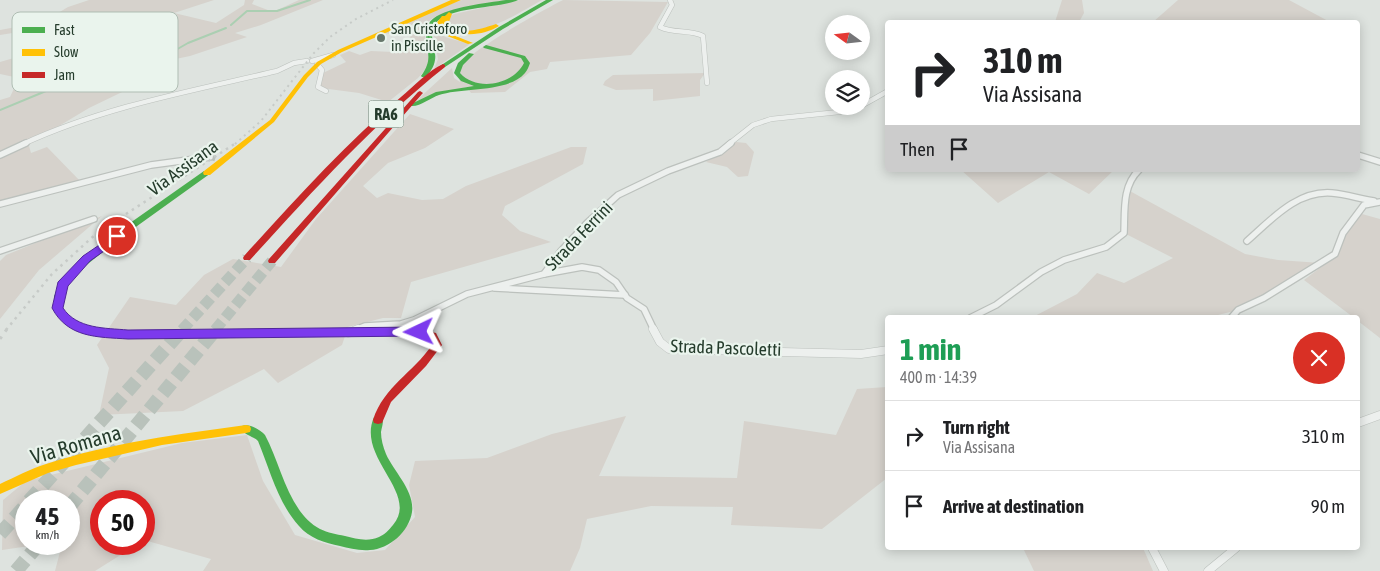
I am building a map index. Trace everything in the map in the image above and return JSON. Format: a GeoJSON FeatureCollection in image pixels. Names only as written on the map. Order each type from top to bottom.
{"type":"FeatureCollection","features":[{"type":"Feature","properties":{"kind":"main road"},"geometry":{"type":"LineString","coordinates":[[368,128],[427,74],[436,55],[429,37],[430,25],[440,16],[515,0]]}},
{"type":"Feature","properties":{"kind":"main road"},"geometry":{"type":"LineString","coordinates":[[452,13],[445,21],[446,27],[458,31],[475,31],[498,26],[548,0]]}},
{"type":"Feature","properties":{"kind":"main road","name":"RA6"},"geometry":{"type":"LineString","coordinates":[[247,258],[320,177],[368,128],[454,59],[504,25],[548,0]]}},
{"type":"Feature","properties":{"kind":"main road","name":"RA6"},"geometry":{"type":"LineString","coordinates":[[272,261],[406,106],[436,78],[509,27],[556,0]]}},
{"type":"Feature","properties":{"kind":"main road","name":"Via Assisana"},"geometry":{"type":"LineString","coordinates":[[162,441],[246,429],[254,432],[261,437],[270,464],[305,525],[320,534],[363,546],[377,544],[394,534],[407,510],[404,498],[379,454],[374,436],[379,416],[390,397],[433,355],[438,345],[433,335],[426,332],[128,335],[78,327],[65,320],[57,308],[58,298],[62,285],[86,259],[216,159],[280,113],[312,62],[333,55],[455,1]]}},
{"type":"Feature","properties":{"kind":"main road"},"geometry":{"type":"LineString","coordinates":[[452,13],[440,21],[437,28],[440,32],[470,43]]}},
{"type":"Feature","properties":{"kind":"main road"},"geometry":{"type":"LineString","coordinates":[[484,86],[470,84],[458,77],[457,67],[509,27]]}},
{"type":"Feature","properties":{"kind":"main road"},"geometry":{"type":"LineString","coordinates":[[342,181],[413,105],[439,93],[505,83],[521,75],[526,69],[527,63],[523,57],[486,47]]}},
{"type":"Feature","properties":{"kind":"main road","name":"Via Romana"},"geometry":{"type":"LineString","coordinates":[[0,489],[46,469],[76,460],[162,441]]}},
{"type":"Feature","properties":{"kind":"street"},"geometry":{"type":"LineString","coordinates":[[670,0],[672,5],[660,28],[666,31],[698,33],[703,36],[707,83]]}},
{"type":"Feature","properties":{"kind":"street"},"geometry":{"type":"LineString","coordinates":[[0,155],[49,132],[126,106],[277,71],[294,63],[312,62],[322,70],[318,87],[326,91]]}},
{"type":"Feature","properties":{"kind":"street","name":"Strada Ferrini"},"geometry":{"type":"LineString","coordinates":[[870,101],[885,93]]}},
{"type":"Feature","properties":{"kind":"street","name":"Strada Ferrini"},"geometry":{"type":"LineString","coordinates":[[348,334],[365,326],[400,324],[414,320],[467,294],[544,274],[587,223],[618,195],[634,186],[720,152],[753,125],[771,119],[825,113]]}},
{"type":"Feature","properties":{"kind":"street"},"geometry":{"type":"LineString","coordinates":[[1360,156],[1380,162]]}},
{"type":"Feature","properties":{"kind":"street"},"geometry":{"type":"LineString","coordinates":[[0,204],[150,165],[216,159]]}},
{"type":"Feature","properties":{"kind":"street"},"geometry":{"type":"LineString","coordinates":[[976,315],[996,306],[1041,272],[1064,260],[1106,247],[1124,233],[1130,179],[1136,172]]}},
{"type":"Feature","properties":{"kind":"street"},"geometry":{"type":"LineString","coordinates":[[1247,241],[1289,204],[1311,194],[1332,193],[1379,202]]}},
{"type":"Feature","properties":{"kind":"street"},"geometry":{"type":"LineString","coordinates":[[1234,315],[1238,310],[1264,298],[1335,254],[1343,233],[1364,205],[1379,202]]}},
{"type":"Feature","properties":{"kind":"street"},"geometry":{"type":"LineString","coordinates":[[0,251],[94,219]]}},
{"type":"Feature","properties":{"kind":"street","name":"Strada Pascoletti"},"geometry":{"type":"LineString","coordinates":[[544,274],[587,266],[602,271],[615,282],[625,295],[644,309],[658,340],[662,346],[669,349],[861,354],[885,350]]}},
{"type":"Feature","properties":{"kind":"street"},"geometry":{"type":"LineString","coordinates":[[489,288],[625,295]]}},
{"type":"Feature","properties":{"kind":"street"},"geometry":{"type":"LineString","coordinates":[[1360,422],[1380,415]]}},
{"type":"Feature","properties":{"kind":"street"},"geometry":{"type":"LineString","coordinates":[[1153,550],[1164,571]]}},
{"type":"Feature","properties":{"kind":"street"},"geometry":{"type":"LineString","coordinates":[[1208,571],[1234,550]]}},
{"type":"Feature","properties":{"kind":"shaded area"},"geometry":{"type":"Polygon","coordinates":[[[89,0],[214,0],[177,12],[60,12],[89,0]]]}},
{"type":"Feature","properties":{"kind":"shaded area"},"geometry":{"type":"Polygon","coordinates":[[[245,0],[254,0],[252,4],[273,12],[299,0],[323,0],[261,25],[235,33],[247,37],[178,58],[178,14],[216,23],[244,5],[245,0]]]}},
{"type":"Feature","properties":{"kind":"shaded area"},"geometry":{"type":"Polygon","coordinates":[[[462,0],[510,0],[438,15],[430,20],[424,31],[430,64],[418,78],[388,102],[359,93],[321,88],[320,83],[323,73],[346,62],[340,55],[349,51],[360,55],[371,51],[393,52],[412,42],[409,34],[401,32],[396,35],[385,33],[429,12],[462,0]]]}},
{"type":"Feature","properties":{"kind":"shaded area"},"geometry":{"type":"Polygon","coordinates":[[[520,0],[542,0],[509,18],[483,29],[458,30],[447,26],[449,17],[454,14],[520,0]]]}},
{"type":"Feature","properties":{"kind":"shaded area"},"geometry":{"type":"Polygon","coordinates":[[[563,0],[668,2],[650,33],[631,55],[550,62],[547,69],[530,72],[505,92],[471,93],[467,87],[416,101],[452,68],[454,78],[460,82],[460,67],[477,51],[507,31],[563,0]]]}},
{"type":"Feature","properties":{"kind":"shaded area"},"geometry":{"type":"Polygon","coordinates":[[[1062,0],[1082,0],[1084,13],[1080,20],[1056,20],[1062,0]]]}},
{"type":"Feature","properties":{"kind":"shaded area"},"geometry":{"type":"Polygon","coordinates":[[[1178,0],[1289,0],[1326,20],[1208,20],[1155,20],[1178,0]]]}},
{"type":"Feature","properties":{"kind":"shaded area"},"geometry":{"type":"Polygon","coordinates":[[[432,26],[437,33],[470,44],[434,69],[438,59],[432,26]]]}},
{"type":"Feature","properties":{"kind":"shaded area"},"geometry":{"type":"Polygon","coordinates":[[[12,28],[12,33],[0,35],[0,30],[12,28]]]}},
{"type":"Feature","properties":{"kind":"shaded area"},"geometry":{"type":"Polygon","coordinates":[[[12,59],[12,77],[0,74],[0,62],[12,59]]]}},
{"type":"Feature","properties":{"kind":"shaded area"},"geometry":{"type":"Polygon","coordinates":[[[705,73],[700,80],[700,96],[653,101],[653,89],[616,90],[603,85],[613,75],[705,73]]]}},
{"type":"Feature","properties":{"kind":"shaded area"},"geometry":{"type":"Polygon","coordinates":[[[12,92],[122,92],[28,142],[31,153],[47,147],[82,183],[0,204],[0,100],[10,97],[12,92]]]}},
{"type":"Feature","properties":{"kind":"shaded area"},"geometry":{"type":"Polygon","coordinates":[[[410,114],[454,129],[425,148],[388,163],[363,186],[377,198],[388,193],[422,200],[443,199],[466,186],[571,147],[587,147],[583,164],[505,206],[502,215],[520,231],[551,242],[411,282],[401,318],[383,318],[348,327],[342,345],[278,383],[264,369],[183,411],[99,415],[109,368],[97,345],[130,297],[176,305],[204,275],[233,259],[281,267],[316,219],[410,114]]]}},
{"type":"Feature","properties":{"kind":"shaded area"},"geometry":{"type":"Polygon","coordinates":[[[736,142],[746,143],[754,152],[748,176],[738,177],[727,167],[706,162],[736,142]]]}},
{"type":"Feature","properties":{"kind":"shaded area"},"geometry":{"type":"Polygon","coordinates":[[[963,172],[1049,172],[998,203],[963,172]]]}},
{"type":"Feature","properties":{"kind":"shaded area"},"geometry":{"type":"Polygon","coordinates":[[[1049,172],[1112,172],[1089,194],[1049,172]]]}},
{"type":"Feature","properties":{"kind":"shaded area"},"geometry":{"type":"Polygon","coordinates":[[[1128,190],[1245,254],[1278,260],[1321,263],[1238,310],[1218,315],[1037,315],[1077,294],[1097,273],[1124,283],[1173,258],[1124,233],[1128,190]]]}},
{"type":"Feature","properties":{"kind":"shaded area"},"geometry":{"type":"Polygon","coordinates":[[[1362,214],[1380,219],[1380,338],[1360,323],[1360,315],[1350,315],[1304,280],[1337,255],[1346,234],[1362,214]]]}},
{"type":"Feature","properties":{"kind":"shaded area"},"geometry":{"type":"Polygon","coordinates":[[[102,216],[39,270],[0,319],[0,261],[6,255],[102,216]]]}},
{"type":"Feature","properties":{"kind":"shaded area"},"geometry":{"type":"Polygon","coordinates":[[[885,387],[885,480],[822,529],[731,525],[733,507],[651,506],[587,519],[580,548],[570,571],[203,571],[211,559],[155,543],[155,490],[90,490],[90,555],[120,555],[95,571],[55,571],[59,555],[80,555],[80,490],[15,490],[26,481],[182,443],[247,435],[263,481],[295,535],[357,553],[385,550],[415,517],[409,485],[415,461],[487,458],[552,434],[626,416],[599,476],[737,478],[744,421],[836,435],[857,389],[885,387]]]}},
{"type":"Feature","properties":{"kind":"shaded area"},"geometry":{"type":"Polygon","coordinates":[[[15,490],[15,548],[2,550],[3,500],[15,490]]]}},
{"type":"Feature","properties":{"kind":"shaded area"},"geometry":{"type":"Polygon","coordinates":[[[1024,550],[1144,550],[1153,571],[1034,571],[1024,550]]]}},
{"type":"Feature","properties":{"kind":"waterway"},"geometry":{"type":"LineString","coordinates":[[231,25],[247,11],[277,11],[310,0]]}},
{"type":"Feature","properties":{"kind":"waterway"},"geometry":{"type":"LineString","coordinates":[[178,49],[226,28]]}},
{"type":"Feature","properties":{"kind":"waterway"},"geometry":{"type":"LineString","coordinates":[[0,110],[44,92]]}},
{"type":"Feature","properties":{"kind":"tunnel"},"geometry":{"type":"LineString","coordinates":[[210,157],[216,159]]}},
{"type":"Feature","properties":{"kind":"tunnel"},"geometry":{"type":"LineString","coordinates":[[182,330],[247,258]]}},
{"type":"Feature","properties":{"kind":"tunnel"},"geometry":{"type":"LineString","coordinates":[[215,330],[272,261]]}},
{"type":"Feature","properties":{"kind":"tunnel"},"geometry":{"type":"LineString","coordinates":[[39,490],[183,329]]}},
{"type":"Feature","properties":{"kind":"tunnel"},"geometry":{"type":"LineString","coordinates":[[80,494],[216,329]]}},
{"type":"Feature","properties":{"kind":"tunnel"},"geometry":{"type":"LineString","coordinates":[[0,534],[15,517]]}},
{"type":"Feature","properties":{"kind":"tunnel"},"geometry":{"type":"LineString","coordinates":[[16,571],[30,555]]}},
{"type":"Feature","properties":{"kind":"railway"},"geometry":{"type":"LineString","coordinates":[[235,144],[261,121],[313,54],[330,37],[356,19],[393,0]]}},
{"type":"Feature","properties":{"kind":"railway"},"geometry":{"type":"LineString","coordinates":[[6,330],[52,274],[98,232],[236,143]]}},
{"type":"Feature","properties":{"kind":"railway"},"geometry":{"type":"LineString","coordinates":[[0,339],[7,329]]}},
{"type":"Feature","properties":{"kind":"traffic: fast"},"geometry":{"type":"LineString","coordinates":[[424,76],[431,64],[432,55],[429,31],[436,19],[452,12],[515,0]]}},
{"type":"Feature","properties":{"kind":"traffic: fast"},"geometry":{"type":"LineString","coordinates":[[443,66],[501,28],[550,0]]}},
{"type":"Feature","properties":{"kind":"traffic: fast"},"geometry":{"type":"LineString","coordinates":[[413,105],[438,93],[502,83],[514,79],[523,72],[527,63],[523,57],[486,47]]}},
{"type":"Feature","properties":{"kind":"traffic: fast"},"geometry":{"type":"LineString","coordinates":[[471,54],[460,64],[457,73],[463,80],[478,85]]}},
{"type":"Feature","properties":{"kind":"traffic: fast"},"geometry":{"type":"LineString","coordinates":[[207,173],[98,250],[81,265],[67,280],[59,296],[58,310],[75,326],[105,333],[128,335],[283,333]]}},
{"type":"Feature","properties":{"kind":"traffic: fast"},"geometry":{"type":"LineString","coordinates":[[246,429],[262,438],[282,487],[298,517],[304,524],[325,537],[370,545],[384,541],[392,534],[402,522],[406,512],[404,496],[378,447],[376,440],[378,420]]}},
{"type":"Feature","properties":{"kind":"traffic: slow"},"geometry":{"type":"LineString","coordinates":[[207,173],[272,121],[306,76],[319,63],[340,51],[456,0]]}},
{"type":"Feature","properties":{"kind":"traffic: slow"},"geometry":{"type":"LineString","coordinates":[[451,2],[458,0]]}},
{"type":"Feature","properties":{"kind":"traffic: slow"},"geometry":{"type":"LineString","coordinates":[[449,14],[445,24],[456,31],[476,32],[496,26]]}},
{"type":"Feature","properties":{"kind":"traffic: slow"},"geometry":{"type":"LineString","coordinates":[[444,17],[438,25],[440,32],[470,43]]}},
{"type":"Feature","properties":{"kind":"traffic: slow"},"geometry":{"type":"LineString","coordinates":[[0,489],[46,469],[76,460],[162,441],[246,429]]}},
{"type":"Feature","properties":{"kind":"traffic: jam"},"geometry":{"type":"LineString","coordinates":[[247,258],[340,157],[416,87],[443,66]]}},
{"type":"Feature","properties":{"kind":"traffic: jam"},"geometry":{"type":"LineString","coordinates":[[272,261],[420,93]]}},
{"type":"Feature","properties":{"kind":"traffic: jam"},"geometry":{"type":"LineString","coordinates":[[283,333],[419,332],[433,335],[437,345],[422,364],[395,390],[382,409],[378,420]]}},
{"type":"Feature","properties":{"kind":"place","name":"San Cristoforo in Piscille"},"geometry":{"type":"Point","coordinates":[381,38]}},
{"type":"Feature","properties":{"kind":"route"},"geometry":{"type":"LineString","coordinates":[[117,236],[86,259],[62,285],[57,308],[65,320],[78,327],[128,335],[419,332]]}}]}
